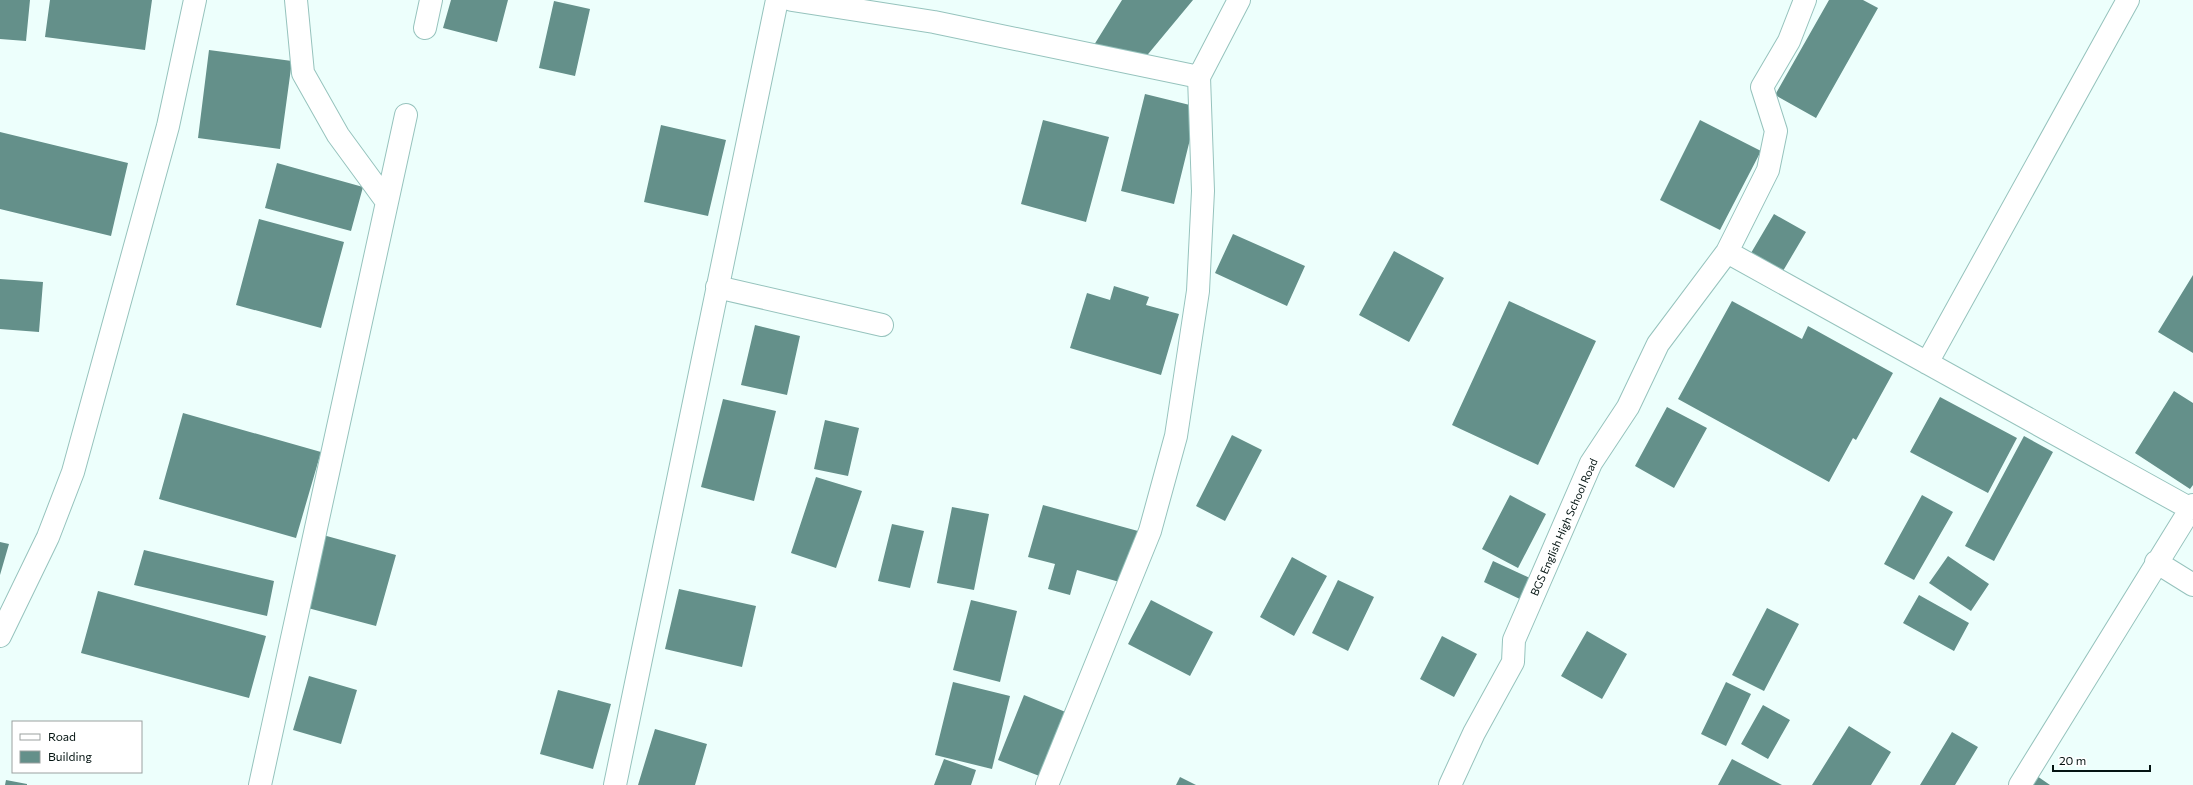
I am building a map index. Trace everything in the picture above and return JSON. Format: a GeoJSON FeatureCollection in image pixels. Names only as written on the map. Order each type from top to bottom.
{"type":"FeatureCollection","features":[{"type":"Feature","properties":{"kind":"street"},"geometry":{"type":"LineString","coordinates":[[0,636],[48,537],[73,472],[168,126],[195,0]]}},
{"type":"Feature","properties":{"kind":"street"},"geometry":{"type":"LineString","coordinates":[[296,0],[303,73],[338,135],[387,202]]}},
{"type":"Feature","properties":{"kind":"street"},"geometry":{"type":"LineString","coordinates":[[425,28],[431,0]]}},
{"type":"Feature","properties":{"kind":"street"},"geometry":{"type":"LineString","coordinates":[[614,785],[777,0]]}},
{"type":"Feature","properties":{"kind":"street"},"geometry":{"type":"LineString","coordinates":[[792,0],[934,22],[1199,77]]}},
{"type":"Feature","properties":{"kind":"street"},"geometry":{"type":"LineString","coordinates":[[1047,785],[1150,530],[1176,436],[1198,292],[1203,191],[1199,77],[1240,0]]}},
{"type":"Feature","properties":{"kind":"street","name":"BGS English High School Road"},"geometry":{"type":"LineString","coordinates":[[1450,785],[1474,733],[1513,662],[1514,640],[1591,463],[1628,407],[1658,344],[1726,252],[1768,170],[1776,131],[1762,87],[1790,41],[1805,0]]}},
{"type":"Feature","properties":{"kind":"street"},"geometry":{"type":"LineString","coordinates":[[1927,363],[2128,0]]}},
{"type":"Feature","properties":{"kind":"street"},"geometry":{"type":"LineString","coordinates":[[260,785],[406,115]]}},
{"type":"Feature","properties":{"kind":"street"},"geometry":{"type":"LineString","coordinates":[[1726,252],[2192,507],[2156,562],[2020,785]]}},
{"type":"Feature","properties":{"kind":"street"},"geometry":{"type":"LineString","coordinates":[[717,287],[882,325]]}},
{"type":"Feature","properties":{"kind":"street"},"geometry":{"type":"LineString","coordinates":[[2156,562],[2193,585]]}},
{"type":"Feature","properties":{"kind":"building"},"geometry":{"type":"Polygon","coordinates":[[[0,0],[30,0],[26,41],[0,39],[0,0]]]}},
{"type":"Feature","properties":{"kind":"building"},"geometry":{"type":"Polygon","coordinates":[[[50,0],[152,0],[145,50],[45,37],[50,0]]]}},
{"type":"Feature","properties":{"kind":"building"},"geometry":{"type":"Polygon","coordinates":[[[451,0],[508,0],[497,42],[443,28],[451,0]]]}},
{"type":"Feature","properties":{"kind":"building"},"geometry":{"type":"Polygon","coordinates":[[[1122,0],[1193,0],[1144,59],[1094,45],[1122,0]]]}},
{"type":"Feature","properties":{"kind":"building"},"geometry":{"type":"Polygon","coordinates":[[[1829,0],[1863,0],[1878,8],[1816,118],[1775,95],[1829,0]]]}},
{"type":"Feature","properties":{"kind":"building"},"geometry":{"type":"Polygon","coordinates":[[[554,1],[590,9],[575,76],[539,68],[554,1]]]}},
{"type":"Feature","properties":{"kind":"building"},"geometry":{"type":"Polygon","coordinates":[[[209,50],[292,61],[280,149],[198,138],[209,50]]]}},
{"type":"Feature","properties":{"kind":"building"},"geometry":{"type":"Polygon","coordinates":[[[1145,94],[1198,107],[1174,204],[1121,191],[1145,94]]]}},
{"type":"Feature","properties":{"kind":"building"},"geometry":{"type":"Polygon","coordinates":[[[1043,120],[1109,137],[1086,222],[1021,204],[1043,120]]]}},
{"type":"Feature","properties":{"kind":"building"},"geometry":{"type":"Polygon","coordinates":[[[1700,120],[1761,151],[1720,230],[1660,200],[1700,120]]]}},
{"type":"Feature","properties":{"kind":"building"},"geometry":{"type":"Polygon","coordinates":[[[661,125],[726,140],[708,216],[644,202],[661,125]]]}},
{"type":"Feature","properties":{"kind":"building"},"geometry":{"type":"Polygon","coordinates":[[[0,132],[128,163],[111,236],[0,209],[0,132]]]}},
{"type":"Feature","properties":{"kind":"building"},"geometry":{"type":"Polygon","coordinates":[[[277,163],[363,187],[351,231],[265,208],[277,163]]]}},
{"type":"Feature","properties":{"kind":"building"},"geometry":{"type":"Polygon","coordinates":[[[1774,214],[1806,232],[1783,271],[1751,253],[1774,214]]]}},
{"type":"Feature","properties":{"kind":"building"},"geometry":{"type":"Polygon","coordinates":[[[259,219],[344,242],[321,328],[236,305],[259,219]]]}},
{"type":"Feature","properties":{"kind":"building"},"geometry":{"type":"Polygon","coordinates":[[[1233,234],[1305,266],[1287,306],[1215,273],[1233,234]]]}},
{"type":"Feature","properties":{"kind":"building"},"geometry":{"type":"Polygon","coordinates":[[[1394,251],[1444,278],[1409,342],[1359,315],[1394,251]]]}},
{"type":"Feature","properties":{"kind":"building"},"geometry":{"type":"Polygon","coordinates":[[[2193,275],[2193,353],[2158,332],[2193,275]]]}},
{"type":"Feature","properties":{"kind":"building"},"geometry":{"type":"Polygon","coordinates":[[[0,279],[43,282],[39,332],[0,329],[0,279]]]}},
{"type":"Feature","properties":{"kind":"building"},"geometry":{"type":"Polygon","coordinates":[[[1114,286],[1149,297],[1146,305],[1179,314],[1161,375],[1070,348],[1087,293],[1110,300],[1114,286]]]}},
{"type":"Feature","properties":{"kind":"building"},"geometry":{"type":"Polygon","coordinates":[[[1509,301],[1596,341],[1538,465],[1452,425],[1509,301]]]}},
{"type":"Feature","properties":{"kind":"building"},"geometry":{"type":"Polygon","coordinates":[[[1732,301],[1802,339],[1808,326],[1893,373],[1856,440],[1853,438],[1829,482],[1678,399],[1732,301]]]}},
{"type":"Feature","properties":{"kind":"building"},"geometry":{"type":"Polygon","coordinates":[[[755,325],[800,336],[787,395],[741,385],[755,325]]]}},
{"type":"Feature","properties":{"kind":"building"},"geometry":{"type":"Polygon","coordinates":[[[2174,391],[2193,403],[2193,485],[2190,489],[2135,453],[2174,391]]]}},
{"type":"Feature","properties":{"kind":"building"},"geometry":{"type":"Polygon","coordinates":[[[1940,397],[2017,438],[1988,493],[1910,452],[1940,397]]]}},
{"type":"Feature","properties":{"kind":"building"},"geometry":{"type":"Polygon","coordinates":[[[723,399],[776,411],[754,501],[701,487],[723,399]]]}},
{"type":"Feature","properties":{"kind":"building"},"geometry":{"type":"Polygon","coordinates":[[[1667,407],[1707,428],[1674,488],[1635,466],[1667,407]]]}},
{"type":"Feature","properties":{"kind":"building"},"geometry":{"type":"Polygon","coordinates":[[[183,413],[321,452],[296,538],[159,499],[183,413]]]}},
{"type":"Feature","properties":{"kind":"building"},"geometry":{"type":"Polygon","coordinates":[[[825,420],[859,428],[848,476],[814,469],[825,420]]]}},
{"type":"Feature","properties":{"kind":"building"},"geometry":{"type":"Polygon","coordinates":[[[1232,435],[1262,450],[1225,521],[1196,506],[1232,435]]]}},
{"type":"Feature","properties":{"kind":"building"},"geometry":{"type":"Polygon","coordinates":[[[2024,436],[2053,452],[1994,561],[1965,546],[2024,436]]]}},
{"type":"Feature","properties":{"kind":"building"},"geometry":{"type":"Polygon","coordinates":[[[816,477],[862,491],[836,568],[791,553],[816,477]]]}},
{"type":"Feature","properties":{"kind":"building"},"geometry":{"type":"Polygon","coordinates":[[[1510,495],[1546,514],[1518,568],[1482,549],[1510,495]]]}},
{"type":"Feature","properties":{"kind":"building"},"geometry":{"type":"Polygon","coordinates":[[[1922,495],[1953,512],[1914,580],[1884,564],[1922,495]]]}},
{"type":"Feature","properties":{"kind":"building"},"geometry":{"type":"Polygon","coordinates":[[[1043,505],[1138,531],[1123,583],[1077,570],[1070,595],[1048,589],[1055,564],[1028,557],[1043,505]]]}},
{"type":"Feature","properties":{"kind":"building"},"geometry":{"type":"Polygon","coordinates":[[[952,507],[989,514],[974,590],[937,583],[952,507]]]}},
{"type":"Feature","properties":{"kind":"building"},"geometry":{"type":"Polygon","coordinates":[[[892,524],[924,531],[910,588],[878,581],[892,524]]]}},
{"type":"Feature","properties":{"kind":"building"},"geometry":{"type":"Polygon","coordinates":[[[323,535],[396,555],[376,626],[304,607],[323,535]]]}},
{"type":"Feature","properties":{"kind":"building"},"geometry":{"type":"Polygon","coordinates":[[[0,542],[9,544],[0,575],[0,542]]]}},
{"type":"Feature","properties":{"kind":"building"},"geometry":{"type":"Polygon","coordinates":[[[144,550],[274,581],[267,616],[134,585],[144,550]]]}},
{"type":"Feature","properties":{"kind":"building"},"geometry":{"type":"Polygon","coordinates":[[[1948,556],[1989,584],[1971,611],[1929,583],[1948,556]]]}},
{"type":"Feature","properties":{"kind":"building"},"geometry":{"type":"Polygon","coordinates":[[[1292,557],[1327,576],[1294,636],[1260,617],[1292,557]]]}},
{"type":"Feature","properties":{"kind":"building"},"geometry":{"type":"Polygon","coordinates":[[[1493,561],[1534,580],[1524,601],[1484,582],[1493,561]]]}},
{"type":"Feature","properties":{"kind":"building"},"geometry":{"type":"Polygon","coordinates":[[[1338,580],[1374,597],[1348,651],[1312,633],[1338,580]]]}},
{"type":"Feature","properties":{"kind":"building"},"geometry":{"type":"Polygon","coordinates":[[[679,589],[756,606],[742,667],[665,649],[679,589]]]}},
{"type":"Feature","properties":{"kind":"building"},"geometry":{"type":"Polygon","coordinates":[[[98,591],[266,636],[249,698],[81,653],[98,591]]]}},
{"type":"Feature","properties":{"kind":"building"},"geometry":{"type":"Polygon","coordinates":[[[1919,595],[1969,623],[1954,651],[1903,623],[1919,595]]]}},
{"type":"Feature","properties":{"kind":"building"},"geometry":{"type":"Polygon","coordinates":[[[971,600],[1017,611],[1000,682],[953,670],[971,600]]]}},
{"type":"Feature","properties":{"kind":"building"},"geometry":{"type":"Polygon","coordinates":[[[1151,600],[1213,632],[1190,676],[1128,644],[1151,600]]]}},
{"type":"Feature","properties":{"kind":"building"},"geometry":{"type":"Polygon","coordinates":[[[1767,608],[1799,624],[1764,691],[1732,675],[1767,608]]]}},
{"type":"Feature","properties":{"kind":"building"},"geometry":{"type":"Polygon","coordinates":[[[1587,631],[1627,654],[1602,699],[1561,676],[1587,631]]]}},
{"type":"Feature","properties":{"kind":"building"},"geometry":{"type":"Polygon","coordinates":[[[1442,636],[1477,654],[1454,697],[1420,679],[1442,636]]]}},
{"type":"Feature","properties":{"kind":"building"},"geometry":{"type":"Polygon","coordinates":[[[309,676],[357,690],[341,744],[293,730],[309,676]]]}},
{"type":"Feature","properties":{"kind":"building"},"geometry":{"type":"Polygon","coordinates":[[[953,682],[1010,696],[992,769],[935,755],[953,682]]]}},
{"type":"Feature","properties":{"kind":"building"},"geometry":{"type":"Polygon","coordinates":[[[1726,682],[1751,694],[1726,746],[1701,734],[1726,682]]]}},
{"type":"Feature","properties":{"kind":"building"},"geometry":{"type":"Polygon","coordinates":[[[558,690],[611,704],[593,769],[540,754],[558,690]]]}},
{"type":"Feature","properties":{"kind":"building"},"geometry":{"type":"Polygon","coordinates":[[[1024,695],[1068,713],[1042,777],[998,760],[1024,695]]]}},
{"type":"Feature","properties":{"kind":"building"},"geometry":{"type":"Polygon","coordinates":[[[1763,705],[1790,720],[1768,759],[1741,744],[1763,705]]]}},
{"type":"Feature","properties":{"kind":"building"},"geometry":{"type":"Polygon","coordinates":[[[1849,726],[1891,752],[1871,785],[1812,785],[1849,726]]]}},
{"type":"Feature","properties":{"kind":"building"},"geometry":{"type":"Polygon","coordinates":[[[655,729],[707,744],[695,785],[638,785],[655,729]]]}},
{"type":"Feature","properties":{"kind":"building"},"geometry":{"type":"Polygon","coordinates":[[[1952,732],[1978,747],[1955,785],[1920,785],[1952,732]]]}},
{"type":"Feature","properties":{"kind":"building"},"geometry":{"type":"Polygon","coordinates":[[[944,759],[976,770],[971,785],[934,785],[944,759]]]}},
{"type":"Feature","properties":{"kind":"building"},"geometry":{"type":"Polygon","coordinates":[[[1732,759],[1782,785],[1718,785],[1732,759]]]}},
{"type":"Feature","properties":{"kind":"building"},"geometry":{"type":"Polygon","coordinates":[[[2037,776],[2050,785],[2031,785],[2037,776]]]}},
{"type":"Feature","properties":{"kind":"building"},"geometry":{"type":"Polygon","coordinates":[[[1180,777],[1196,785],[1176,785],[1180,777]]]}},
{"type":"Feature","properties":{"kind":"building"},"geometry":{"type":"Polygon","coordinates":[[[6,780],[27,784],[27,785],[5,785],[6,780]]]}}]}
